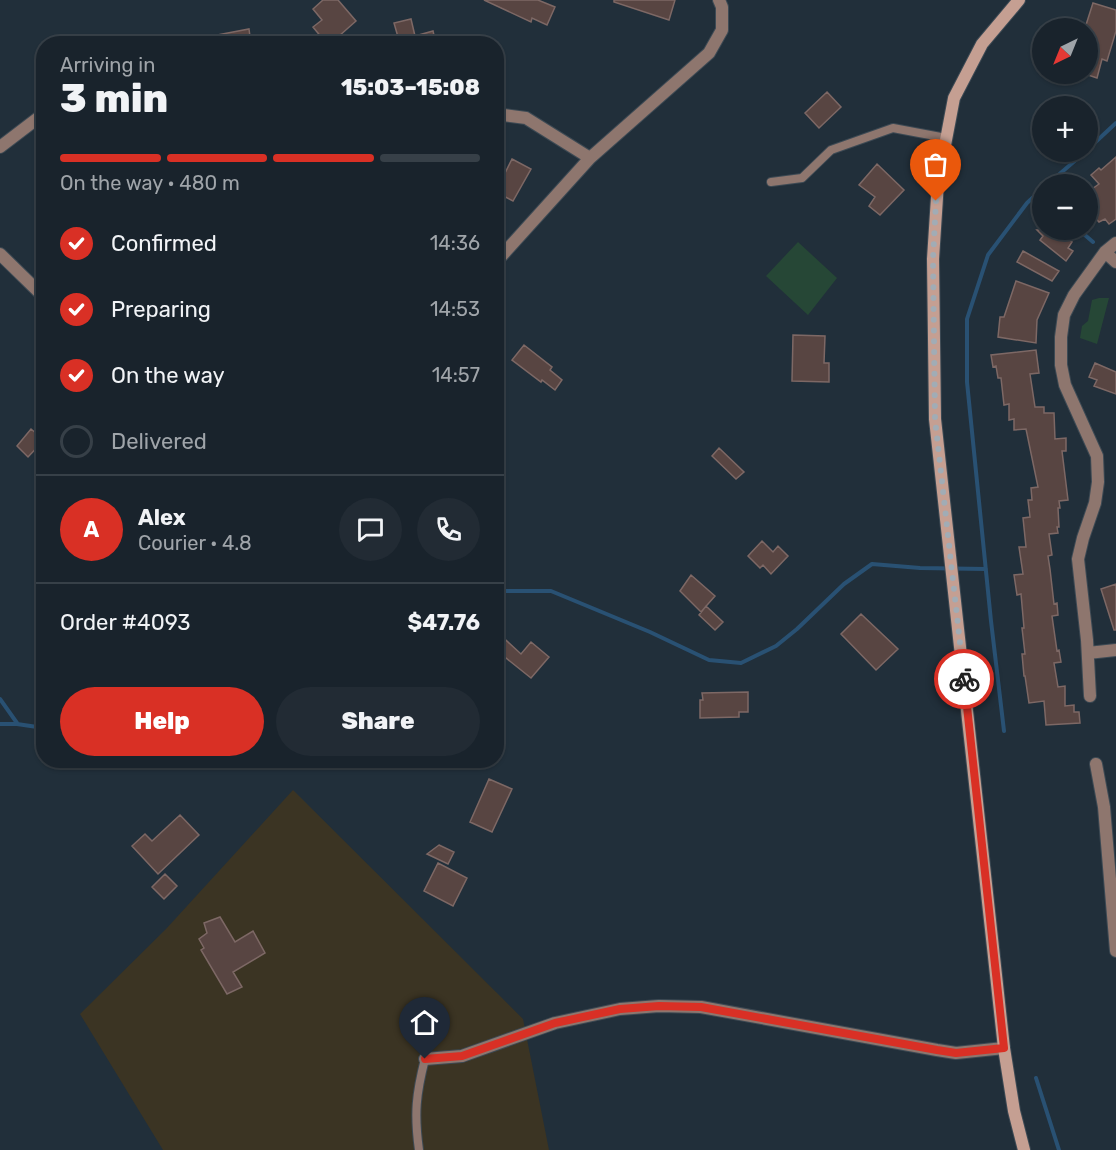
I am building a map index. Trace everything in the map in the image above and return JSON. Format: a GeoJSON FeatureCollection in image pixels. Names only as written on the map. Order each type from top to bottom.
{"type":"FeatureCollection","features":[{"type":"Feature","properties":{"kind":"street"},"geometry":{"type":"LineString","coordinates":[[504,253],[590,158],[709,53],[717,43],[722,30],[722,7],[719,0]]}},
{"type":"Feature","properties":{"kind":"street"},"geometry":{"type":"LineString","coordinates":[[1019,0],[982,44],[954,98],[938,182],[933,259],[935,419],[1004,1048],[1014,1112],[1024,1150]]}},
{"type":"Feature","properties":{"kind":"street"},"geometry":{"type":"LineString","coordinates":[[504,115],[526,118],[590,158]]}},
{"type":"Feature","properties":{"kind":"street"},"geometry":{"type":"LineString","coordinates":[[0,147],[36,120]]}},
{"type":"Feature","properties":{"kind":"street"},"geometry":{"type":"LineString","coordinates":[[1089,696],[1088,653],[1078,559],[1095,503],[1098,482],[1097,456],[1065,385],[1060,365],[1061,337],[1064,315],[1074,294],[1105,252],[1116,243]]}},
{"type":"Feature","properties":{"kind":"street"},"geometry":{"type":"LineString","coordinates":[[1105,252],[1116,262]]}},
{"type":"Feature","properties":{"kind":"street"},"geometry":{"type":"LineString","coordinates":[[0,254],[36,289]]}},
{"type":"Feature","properties":{"kind":"street"},"geometry":{"type":"LineString","coordinates":[[1088,653],[1116,650]]}},
{"type":"Feature","properties":{"kind":"street"},"geometry":{"type":"LineString","coordinates":[[1096,764],[1110,806],[1116,951]]}},
{"type":"Feature","properties":{"kind":"street"},"geometry":{"type":"LineString","coordinates":[[425,1059],[462,1056],[555,1023],[620,1009],[659,1006],[701,1007],[956,1053],[1004,1048]]}},
{"type":"Feature","properties":{"kind":"lane"},"geometry":{"type":"LineString","coordinates":[[771,182],[802,178],[831,150],[893,128],[946,138]]}},
{"type":"Feature","properties":{"kind":"lane"},"geometry":{"type":"LineString","coordinates":[[419,1150],[415,1124],[417,1092],[425,1059]]}},
{"type":"Feature","properties":{"kind":"shaded area"},"geometry":{"type":"Polygon","coordinates":[[[293,790],[523,1019],[549,1150],[163,1150],[80,1014],[166,929],[293,790]]]}},
{"type":"Feature","properties":{"kind":"green space"},"geometry":{"type":"Polygon","coordinates":[[[798,242],[837,278],[808,315],[766,276],[798,242]]]}},
{"type":"Feature","properties":{"kind":"green space"},"geometry":{"type":"Polygon","coordinates":[[[1109,298],[1097,344],[1080,338],[1082,326],[1088,321],[1092,300],[1109,298]]]}},
{"type":"Feature","properties":{"kind":"building"},"geometry":{"type":"Polygon","coordinates":[[[323,0],[338,0],[356,21],[339,36],[320,36],[313,27],[322,20],[313,9],[323,0]]]}},
{"type":"Feature","properties":{"kind":"building"},"geometry":{"type":"Polygon","coordinates":[[[484,0],[538,0],[555,7],[547,25],[532,18],[531,22],[484,0]]]}},
{"type":"Feature","properties":{"kind":"building"},"geometry":{"type":"Polygon","coordinates":[[[614,0],[675,0],[669,20],[614,2],[614,0]]]}},
{"type":"Feature","properties":{"kind":"building"},"geometry":{"type":"Polygon","coordinates":[[[1093,3],[1116,10],[1116,31],[1107,61],[1102,59],[1098,74],[1098,18],[1088,18],[1093,3]]]}},
{"type":"Feature","properties":{"kind":"building"},"geometry":{"type":"Polygon","coordinates":[[[411,19],[415,36],[398,36],[394,23],[411,19]]]}},
{"type":"Feature","properties":{"kind":"building"},"geometry":{"type":"Polygon","coordinates":[[[249,29],[250,36],[212,36],[249,29]]]}},
{"type":"Feature","properties":{"kind":"building"},"geometry":{"type":"Polygon","coordinates":[[[433,31],[434,36],[415,36],[433,31]]]}},
{"type":"Feature","properties":{"kind":"building"},"geometry":{"type":"Polygon","coordinates":[[[827,92],[841,107],[819,128],[805,113],[827,92]]]}},
{"type":"Feature","properties":{"kind":"building"},"geometry":{"type":"Polygon","coordinates":[[[1116,157],[1116,219],[1109,224],[1105,219],[1098,221],[1098,174],[1092,174],[1099,168],[1101,170],[1116,157]]]}},
{"type":"Feature","properties":{"kind":"building"},"geometry":{"type":"Polygon","coordinates":[[[512,159],[531,169],[513,201],[504,196],[504,175],[512,159]]]}},
{"type":"Feature","properties":{"kind":"building"},"geometry":{"type":"Polygon","coordinates":[[[877,164],[904,190],[880,215],[869,206],[875,197],[859,185],[877,164]]]}},
{"type":"Feature","properties":{"kind":"building"},"geometry":{"type":"Polygon","coordinates":[[[1040,240],[1070,240],[1072,242],[1068,248],[1073,251],[1066,261],[1040,240]]]}},
{"type":"Feature","properties":{"kind":"building"},"geometry":{"type":"Polygon","coordinates":[[[1023,251],[1059,271],[1052,281],[1017,262],[1023,251]]]}},
{"type":"Feature","properties":{"kind":"building"},"geometry":{"type":"Polygon","coordinates":[[[1016,281],[1049,293],[1037,320],[1036,343],[998,337],[1000,317],[1004,317],[1016,281]]]}},
{"type":"Feature","properties":{"kind":"building"},"geometry":{"type":"Polygon","coordinates":[[[793,335],[825,336],[824,363],[829,363],[829,382],[792,381],[793,335]]]}},
{"type":"Feature","properties":{"kind":"building"},"geometry":{"type":"Polygon","coordinates":[[[524,345],[552,367],[550,370],[562,380],[555,390],[512,360],[524,345]]]}},
{"type":"Feature","properties":{"kind":"building"},"geometry":{"type":"Polygon","coordinates":[[[1036,350],[1039,373],[1030,374],[1035,407],[1044,407],[1044,413],[1054,413],[1055,439],[1066,438],[1066,451],[1062,451],[1068,500],[1059,501],[1058,533],[1049,534],[1052,555],[1048,556],[1054,604],[1057,603],[1058,615],[1052,616],[1057,651],[1059,650],[1061,662],[1054,663],[1058,687],[1065,686],[1065,706],[1074,705],[1074,712],[1079,712],[1080,723],[1046,725],[1044,701],[1029,703],[1024,676],[1022,654],[1025,654],[1021,594],[1017,595],[1014,575],[1023,574],[1019,547],[1026,547],[1023,518],[1030,517],[1028,500],[1032,500],[1031,488],[1038,487],[1026,429],[1014,430],[1014,419],[1009,420],[1009,404],[1004,405],[1001,378],[998,378],[996,366],[993,367],[991,355],[1036,350]]]}},
{"type":"Feature","properties":{"kind":"building"},"geometry":{"type":"Polygon","coordinates":[[[1095,363],[1116,372],[1116,394],[1094,386],[1097,380],[1089,377],[1095,363]]]}},
{"type":"Feature","properties":{"kind":"building"},"geometry":{"type":"Polygon","coordinates":[[[31,429],[36,433],[36,448],[28,457],[17,446],[31,429]]]}},
{"type":"Feature","properties":{"kind":"building"},"geometry":{"type":"Polygon","coordinates":[[[719,448],[744,472],[736,479],[712,456],[719,448]]]}},
{"type":"Feature","properties":{"kind":"building"},"geometry":{"type":"Polygon","coordinates":[[[762,541],[773,552],[778,546],[788,556],[771,574],[763,565],[760,568],[748,556],[762,541]]]}},
{"type":"Feature","properties":{"kind":"building"},"geometry":{"type":"Polygon","coordinates":[[[691,575],[715,596],[701,612],[680,591],[691,575]]]}},
{"type":"Feature","properties":{"kind":"building"},"geometry":{"type":"Polygon","coordinates":[[[1116,584],[1116,630],[1114,630],[1101,589],[1116,584]]]}},
{"type":"Feature","properties":{"kind":"building"},"geometry":{"type":"Polygon","coordinates":[[[706,606],[723,622],[715,630],[699,615],[706,606]]]}},
{"type":"Feature","properties":{"kind":"building"},"geometry":{"type":"Polygon","coordinates":[[[861,614],[898,649],[876,670],[841,634],[861,614]]]}},
{"type":"Feature","properties":{"kind":"building"},"geometry":{"type":"Polygon","coordinates":[[[504,638],[521,654],[531,642],[549,657],[531,678],[504,656],[504,638]]]}},
{"type":"Feature","properties":{"kind":"building"},"geometry":{"type":"Polygon","coordinates":[[[748,692],[748,712],[739,712],[739,717],[700,718],[702,693],[748,692]]]}},
{"type":"Feature","properties":{"kind":"building"},"geometry":{"type":"Polygon","coordinates":[[[489,779],[512,789],[492,832],[470,822],[489,779]]]}},
{"type":"Feature","properties":{"kind":"building"},"geometry":{"type":"Polygon","coordinates":[[[180,815],[199,835],[158,874],[132,846],[145,834],[152,841],[180,815]]]}},
{"type":"Feature","properties":{"kind":"building"},"geometry":{"type":"Polygon","coordinates":[[[439,845],[454,852],[448,864],[427,854],[439,845]]]}},
{"type":"Feature","properties":{"kind":"building"},"geometry":{"type":"Polygon","coordinates":[[[438,863],[467,878],[453,906],[424,891],[438,863]]]}},
{"type":"Feature","properties":{"kind":"building"},"geometry":{"type":"Polygon","coordinates":[[[165,874],[177,886],[164,899],[152,887],[165,874]]]}},
{"type":"Feature","properties":{"kind":"building"},"geometry":{"type":"Polygon","coordinates":[[[220,917],[235,942],[253,931],[265,953],[233,972],[242,987],[227,994],[201,950],[204,948],[199,939],[207,933],[204,923],[220,917]]]}},
{"type":"Feature","properties":{"kind":"waterway"},"geometry":{"type":"LineString","coordinates":[[1098,140],[1116,123]]}},
{"type":"Feature","properties":{"kind":"waterway"},"geometry":{"type":"LineString","coordinates":[[1060,174],[1073,162]]}},
{"type":"Feature","properties":{"kind":"waterway"},"geometry":{"type":"LineString","coordinates":[[1004,731],[967,382],[967,319],[988,255],[1032,198]]}},
{"type":"Feature","properties":{"kind":"waterway"},"geometry":{"type":"LineString","coordinates":[[504,591],[551,591],[650,632],[709,660],[741,663],[776,646],[844,584],[872,564],[920,568],[986,569]]}},
{"type":"Feature","properties":{"kind":"waterway"},"geometry":{"type":"LineString","coordinates":[[0,699],[17,723]]}},
{"type":"Feature","properties":{"kind":"waterway"},"geometry":{"type":"LineString","coordinates":[[0,724],[36,727]]}},
{"type":"Feature","properties":{"kind":"waterway"},"geometry":{"type":"LineString","coordinates":[[1036,1078],[1059,1150]]}},
{"type":"Feature","properties":{"kind":"way so far"},"geometry":{"type":"LineString","coordinates":[[936,201],[933,259],[935,419],[964,679]]}},
{"type":"Feature","properties":{"kind":"route"},"geometry":{"type":"LineString","coordinates":[[425,1059],[462,1056],[555,1023],[620,1009],[659,1006],[701,1007],[956,1053],[1004,1048],[964,679]]}}]}
